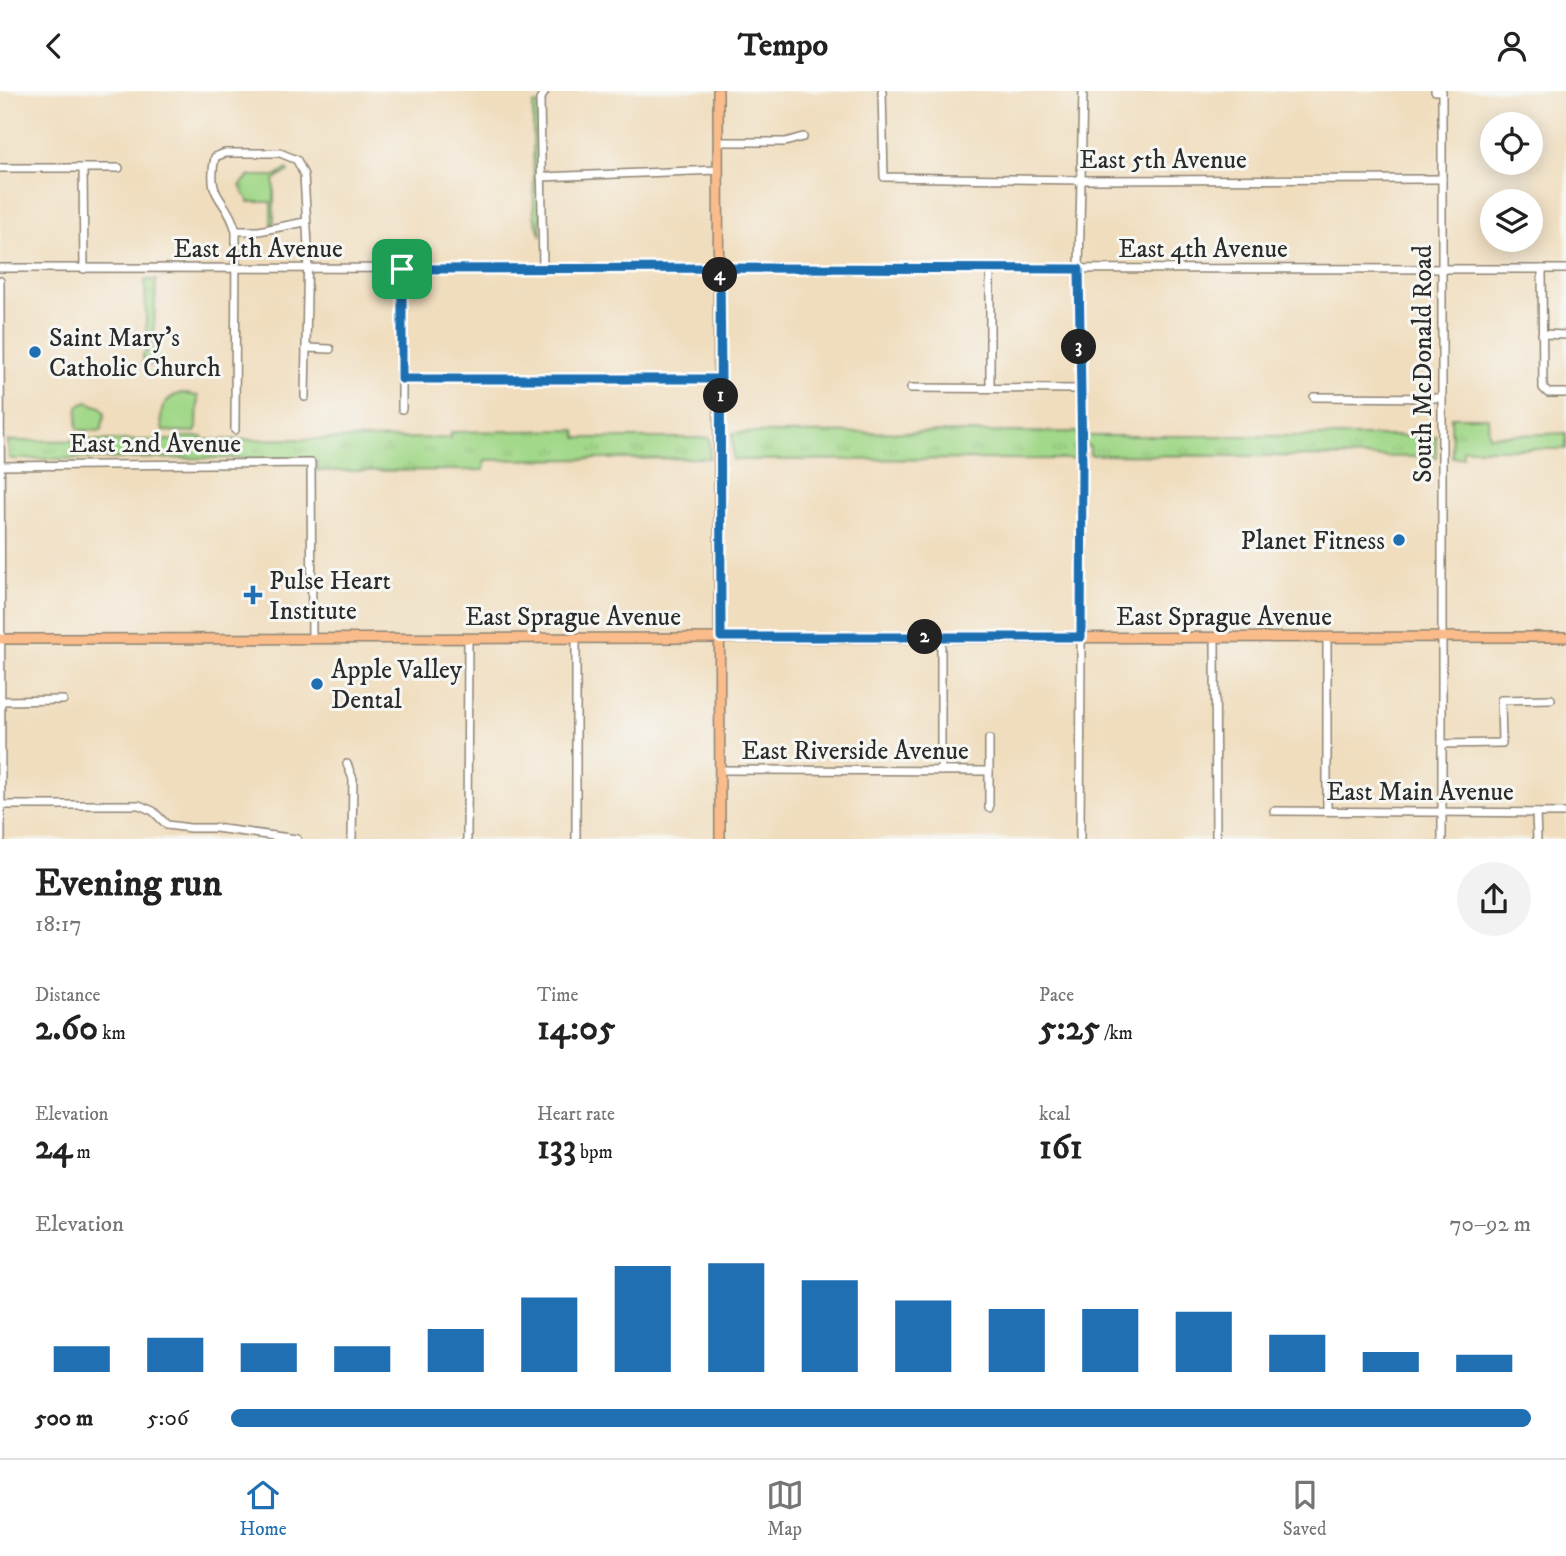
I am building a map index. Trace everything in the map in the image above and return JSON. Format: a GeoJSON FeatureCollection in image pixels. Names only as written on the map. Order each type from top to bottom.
{"type":"FeatureCollection","features":[{"type":"Feature","properties":{"kind":"main road"},"geometry":{"type":"LineString","coordinates":[[718,91],[721,379],[720,838]]}},
{"type":"Feature","properties":{"kind":"main road","name":"East Sprague Avenue"},"geometry":{"type":"LineString","coordinates":[[0,639],[1566,637]]}},
{"type":"Feature","properties":{"kind":"street"},"geometry":{"type":"LineString","coordinates":[[543,268],[540,100],[545,91]]}},
{"type":"Feature","properties":{"kind":"street","name":"East 5th Avenue"},"geometry":{"type":"LineString","coordinates":[[882,91],[884,177],[1081,180],[1442,179]]}},
{"type":"Feature","properties":{"kind":"street"},"geometry":{"type":"LineString","coordinates":[[1080,838],[1082,463],[1079,269],[1083,91]]}},
{"type":"Feature","properties":{"kind":"street"},"geometry":{"type":"LineString","coordinates":[[1435,91],[1443,91]]}},
{"type":"Feature","properties":{"kind":"street","name":"South McDonald Road"},"geometry":{"type":"LineString","coordinates":[[1442,838],[1443,91]]}},
{"type":"Feature","properties":{"kind":"street"},"geometry":{"type":"LineString","coordinates":[[718,142],[785,142],[803,137]]}},
{"type":"Feature","properties":{"kind":"street"},"geometry":{"type":"LineString","coordinates":[[235,430],[236,231],[232,217],[216,197],[212,184],[215,157],[225,153],[280,153],[297,160],[304,175],[308,236],[305,397]]}},
{"type":"Feature","properties":{"kind":"street"},"geometry":{"type":"LineString","coordinates":[[83,168],[84,269]]}},
{"type":"Feature","properties":{"kind":"street"},"geometry":{"type":"LineString","coordinates":[[0,169],[119,168]]}},
{"type":"Feature","properties":{"kind":"street"},"geometry":{"type":"LineString","coordinates":[[541,177],[718,170]]}},
{"type":"Feature","properties":{"kind":"street"},"geometry":{"type":"LineString","coordinates":[[236,231],[259,231],[305,222]]}},
{"type":"Feature","properties":{"kind":"street","name":"East 4th Avenue"},"geometry":{"type":"LineString","coordinates":[[0,268],[1566,269]]}},
{"type":"Feature","properties":{"kind":"street"},"geometry":{"type":"LineString","coordinates":[[402,269],[402,409]]}},
{"type":"Feature","properties":{"kind":"street"},"geometry":{"type":"LineString","coordinates":[[990,269],[990,388]]}},
{"type":"Feature","properties":{"kind":"street"},"geometry":{"type":"LineString","coordinates":[[1542,269],[1544,392],[1566,393]]}},
{"type":"Feature","properties":{"kind":"street"},"geometry":{"type":"LineString","coordinates":[[0,281],[1,838]]}},
{"type":"Feature","properties":{"kind":"street"},"geometry":{"type":"LineString","coordinates":[[1542,334],[1566,335]]}},
{"type":"Feature","properties":{"kind":"street"},"geometry":{"type":"LineString","coordinates":[[306,348],[330,349]]}},
{"type":"Feature","properties":{"kind":"street"},"geometry":{"type":"LineString","coordinates":[[402,379],[721,379]]}},
{"type":"Feature","properties":{"kind":"street"},"geometry":{"type":"LineString","coordinates":[[911,388],[1080,389]]}},
{"type":"Feature","properties":{"kind":"street"},"geometry":{"type":"LineString","coordinates":[[1314,397],[1442,398]]}},
{"type":"Feature","properties":{"kind":"street","name":"East 2nd Avenue"},"geometry":{"type":"LineString","coordinates":[[0,466],[311,463],[312,639]]}},
{"type":"Feature","properties":{"kind":"street"},"geometry":{"type":"LineString","coordinates":[[1215,636],[1216,838]]}},
{"type":"Feature","properties":{"kind":"street"},"geometry":{"type":"LineString","coordinates":[[941,637],[941,771]]}},
{"type":"Feature","properties":{"kind":"street"},"geometry":{"type":"LineString","coordinates":[[1326,811],[1327,637]]}},
{"type":"Feature","properties":{"kind":"street"},"geometry":{"type":"LineString","coordinates":[[467,838],[468,638]]}},
{"type":"Feature","properties":{"kind":"street"},"geometry":{"type":"LineString","coordinates":[[576,638],[576,838]]}},
{"type":"Feature","properties":{"kind":"street"},"geometry":{"type":"LineString","coordinates":[[1442,744],[1502,743],[1501,700],[1551,699]]}},
{"type":"Feature","properties":{"kind":"street"},"geometry":{"type":"LineString","coordinates":[[1,701],[63,701]]}},
{"type":"Feature","properties":{"kind":"street"},"geometry":{"type":"LineString","coordinates":[[989,739],[989,808]]}},
{"type":"Feature","properties":{"kind":"street"},"geometry":{"type":"LineString","coordinates":[[346,764],[353,779],[352,838]]}},
{"type":"Feature","properties":{"kind":"street","name":"East Riverside Avenue"},"geometry":{"type":"LineString","coordinates":[[721,771],[989,771]]}},
{"type":"Feature","properties":{"kind":"street"},"geometry":{"type":"LineString","coordinates":[[0,805],[139,805],[153,811],[167,825],[297,838]]}},
{"type":"Feature","properties":{"kind":"street","name":"East Main Avenue"},"geometry":{"type":"LineString","coordinates":[[1274,811],[1566,813]]}},
{"type":"Feature","properties":{"kind":"street"},"geometry":{"type":"LineString","coordinates":[[1536,813],[1536,838]]}},
{"type":"Feature","properties":{"kind":"street"},"geometry":{"type":"LineString","coordinates":[[190,828],[191,838]]}},
{"type":"Feature","properties":{"kind":"green space"},"geometry":{"type":"Polygon","coordinates":[[[533,104],[538,104],[541,237],[534,216],[533,104]]]}},
{"type":"Feature","properties":{"kind":"green space"},"geometry":{"type":"Polygon","coordinates":[[[287,169],[289,171],[274,180],[274,224],[271,225],[271,202],[249,202],[240,186],[249,176],[277,176],[287,169]]]}},
{"type":"Feature","properties":{"kind":"green space"},"geometry":{"type":"Polygon","coordinates":[[[145,280],[156,280],[153,353],[157,353],[157,365],[143,365],[143,353],[147,352],[145,280]]]}},
{"type":"Feature","properties":{"kind":"green space"},"geometry":{"type":"Polygon","coordinates":[[[181,393],[198,396],[197,428],[195,432],[163,431],[163,407],[169,399],[181,393]]]}},
{"type":"Feature","properties":{"kind":"green space"},"geometry":{"type":"Polygon","coordinates":[[[87,402],[101,407],[105,413],[101,431],[77,428],[78,406],[87,402]]]}},
{"type":"Feature","properties":{"kind":"green space"},"geometry":{"type":"Polygon","coordinates":[[[1451,417],[1488,417],[1489,436],[1566,433],[1566,449],[1463,449],[1463,457],[1452,457],[1451,417]]]}},
{"type":"Feature","properties":{"kind":"green space"},"geometry":{"type":"Polygon","coordinates":[[[576,430],[577,438],[710,438],[710,458],[485,460],[484,470],[317,471],[317,463],[312,458],[13,459],[9,458],[8,441],[176,440],[176,437],[203,437],[204,440],[450,438],[451,432],[576,430]]]}},
{"type":"Feature","properties":{"kind":"green space"},"geometry":{"type":"Polygon","coordinates":[[[1078,432],[1078,446],[1074,447],[1075,459],[733,460],[733,433],[1078,432]]]}},
{"type":"Feature","properties":{"kind":"green space"},"geometry":{"type":"Polygon","coordinates":[[[1086,436],[1436,436],[1436,457],[1090,455],[1086,436]]]}},
{"type":"Feature","properties":{"kind":"place","name":"Saint Mary's Catholic Church"},"geometry":{"type":"Point","coordinates":[35,352]}},
{"type":"Feature","properties":{"kind":"place","name":"Planet Fitness"},"geometry":{"type":"Point","coordinates":[1399,540]}},
{"type":"Feature","properties":{"kind":"place","name":"Pulse Heart Institute"},"geometry":{"type":"Point","coordinates":[253,595]}},
{"type":"Feature","properties":{"kind":"place","name":"Apple Valley Dental"},"geometry":{"type":"Point","coordinates":[317,684]}},
{"type":"Feature","properties":{"kind":"route"},"geometry":{"type":"LineString","coordinates":[[402,269],[402,379],[721,379],[720,351],[720,268],[1079,269],[1081,637],[721,637],[721,379],[720,268],[402,269]]}}]}
